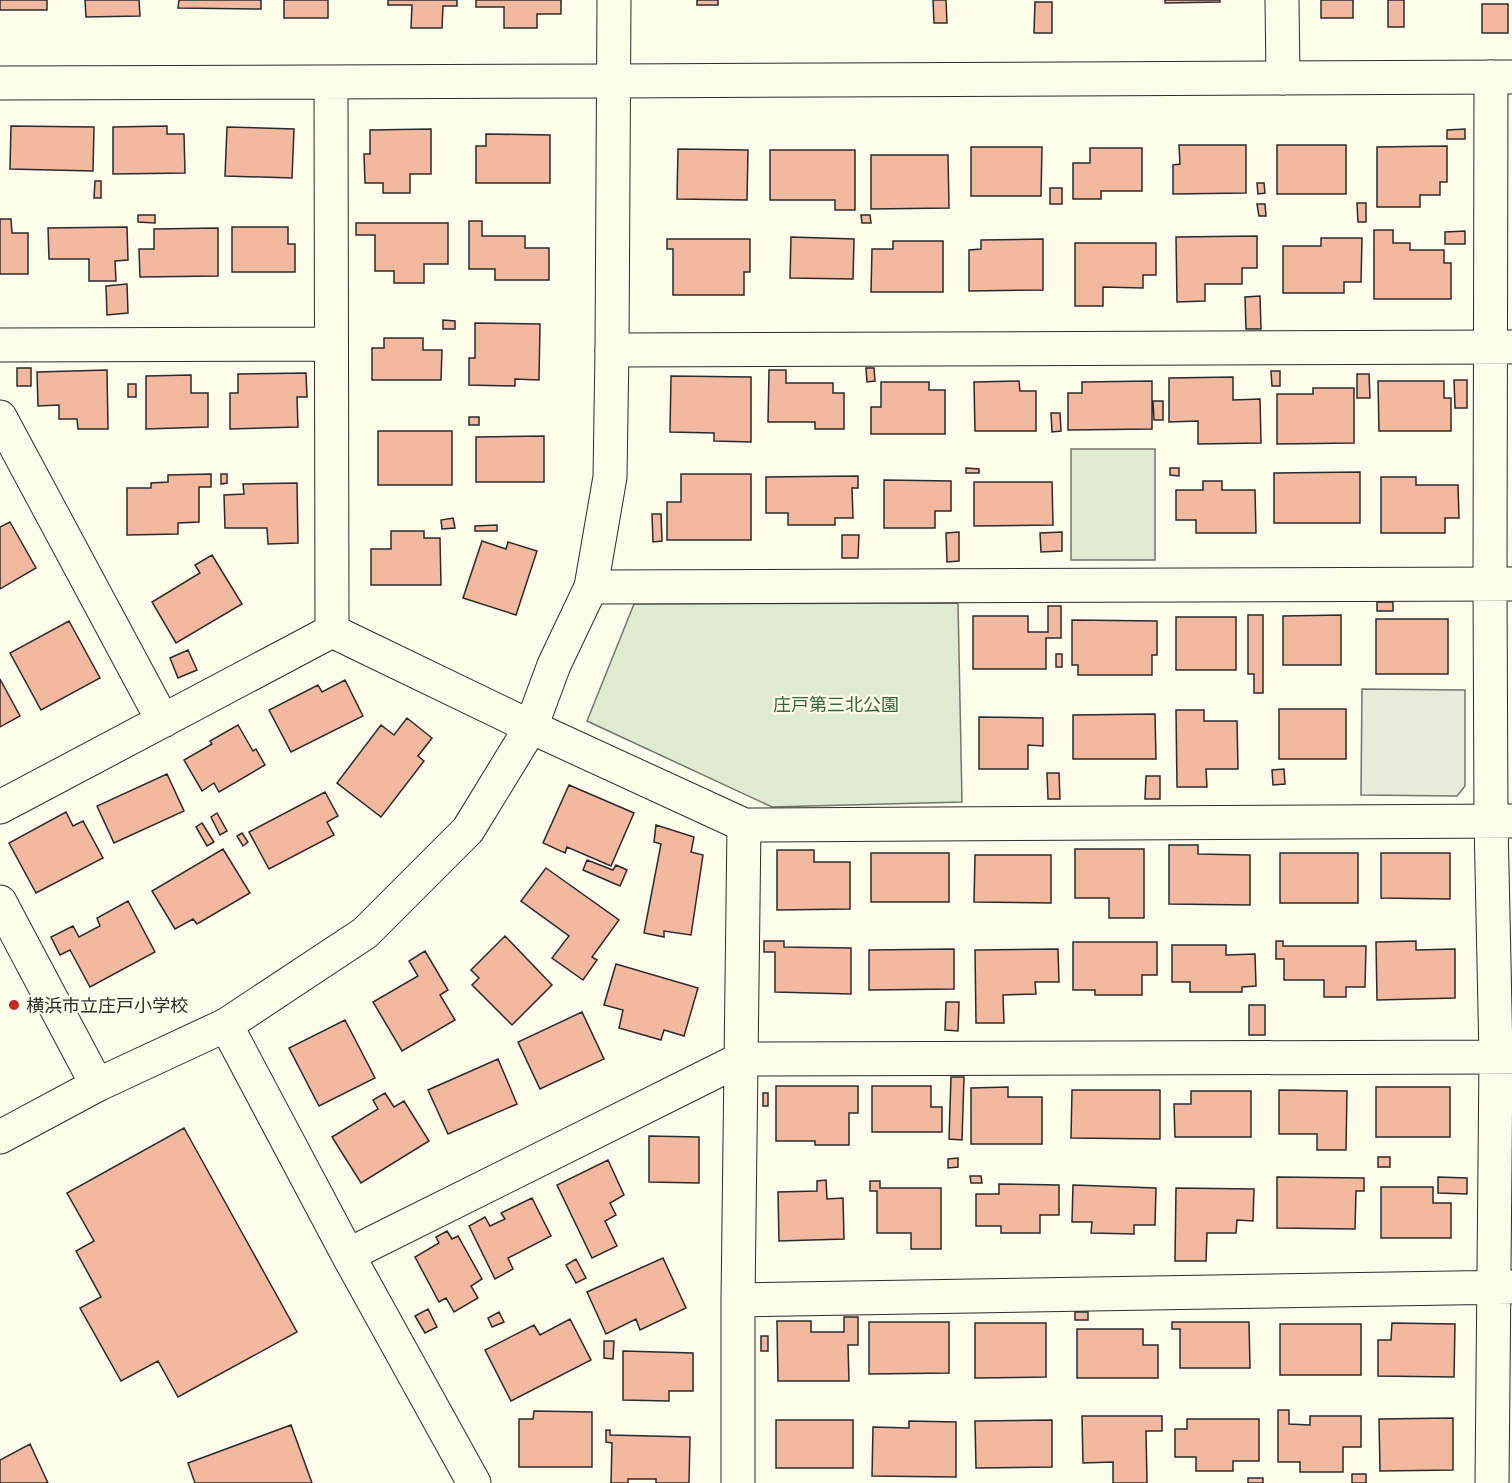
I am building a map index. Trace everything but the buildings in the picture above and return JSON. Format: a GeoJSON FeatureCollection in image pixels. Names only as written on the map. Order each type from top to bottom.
{"type":"FeatureCollection","features":[{"type":"Feature","properties":{"kind":"street"},"geometry":{"type":"LineString","coordinates":[[0,1137],[97,1085],[226,1025],[365,933],[468,830],[531,727],[554,665],[591,587],[610,477],[614,0]]}},
{"type":"Feature","properties":{"kind":"street"},"geometry":{"type":"LineString","coordinates":[[1282,0],[1283,78]]}},
{"type":"Feature","properties":{"kind":"street"},"geometry":{"type":"LineString","coordinates":[[0,83],[1502,77],[1503,1287],[1492,1483]]}},
{"type":"Feature","properties":{"kind":"street"},"geometry":{"type":"LineString","coordinates":[[331,83],[332,631]]}},
{"type":"Feature","properties":{"kind":"street"},"geometry":{"type":"LineString","coordinates":[[0,345],[331,344]]}},
{"type":"Feature","properties":{"kind":"street"},"geometry":{"type":"LineString","coordinates":[[612,350],[1501,347]]}},
{"type":"Feature","properties":{"kind":"street"},"geometry":{"type":"LineString","coordinates":[[0,417],[163,721]]}},
{"type":"Feature","properties":{"kind":"street"},"geometry":{"type":"LineString","coordinates":[[591,587],[1501,584]]}},
{"type":"Feature","properties":{"kind":"street"},"geometry":{"type":"LineString","coordinates":[[0,807],[332,631]]}},
{"type":"Feature","properties":{"kind":"street"},"geometry":{"type":"LineString","coordinates":[[332,631],[531,727],[744,825],[1502,821]]}},
{"type":"Feature","properties":{"kind":"street"},"geometry":{"type":"LineString","coordinates":[[738,1483],[744,825]]}},
{"type":"Feature","properties":{"kind":"street"},"geometry":{"type":"LineString","coordinates":[[0,902],[97,1085]]}},
{"type":"Feature","properties":{"kind":"street"},"geometry":{"type":"LineString","coordinates":[[226,1025],[348,1255],[474,1483]]}},
{"type":"Feature","properties":{"kind":"street"},"geometry":{"type":"LineString","coordinates":[[348,1255],[741,1059],[1504,1057]]}},
{"type":"Feature","properties":{"kind":"street"},"geometry":{"type":"LineString","coordinates":[[738,1300],[1503,1287]]}},
{"type":"Feature","properties":{"kind":"green space"},"geometry":{"type":"Polygon","coordinates":[[[1071,449],[1155,449],[1155,560],[1071,560],[1071,449]]]}},
{"type":"Feature","properties":{"kind":"green space","name":"庄戸第三北公園"},"geometry":{"type":"Polygon","coordinates":[[[958,603],[962,802],[772,807],[587,721],[634,604],[958,603]]]}},
{"type":"Feature","properties":{"kind":"shaded area"},"geometry":{"type":"Polygon","coordinates":[[[1362,689],[1465,690],[1465,786],[1457,796],[1361,795],[1362,689]]]}},
{"type":"Feature","properties":{"kind":"place","name":"横浜市立庄戸小学校"},"geometry":{"type":"Point","coordinates":[14,1005]}}]}
